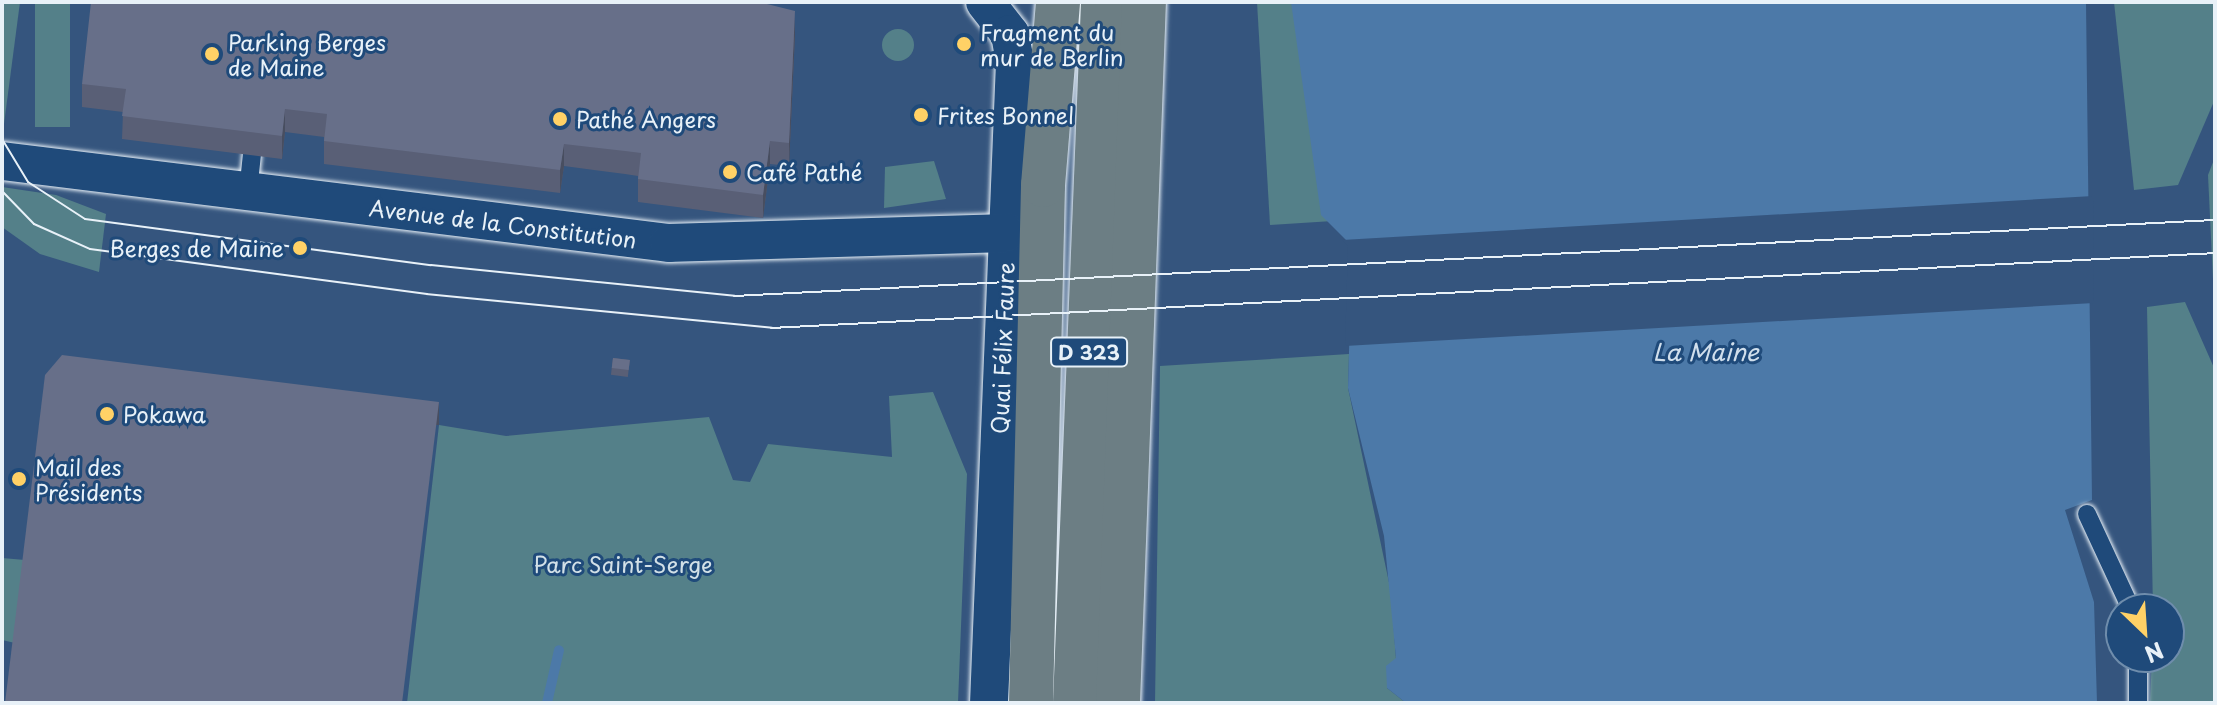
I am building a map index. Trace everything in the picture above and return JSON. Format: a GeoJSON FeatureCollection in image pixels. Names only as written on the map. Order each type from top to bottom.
{"type":"FeatureCollection","features":[{"type":"Feature","properties":{"kind":"highway"},"geometry":{"type":"LineString","coordinates":[[1031,703],[1041,215],[1058,2]]}},
{"type":"Feature","properties":{"kind":"highway","name":"D 323"},"geometry":{"type":"LineString","coordinates":[[1075,703],[1103,2]]}},
{"type":"Feature","properties":{"kind":"highway","name":"D 323"},"geometry":{"type":"LineString","coordinates":[[1118,703],[1144,2]]}},
{"type":"Feature","properties":{"kind":"street","name":"Quai Félix Faure"},"geometry":{"type":"LineString","coordinates":[[985,2],[1010,34],[1015,62],[989,703]]}},
{"type":"Feature","properties":{"kind":"street","name":"Avenue de la Constitution"},"geometry":{"type":"LineString","coordinates":[[2,161],[250,174],[669,243],[1006,233]]}},
{"type":"Feature","properties":{"kind":"lane"},"geometry":{"type":"LineString","coordinates":[[2087,514],[2124,593]]}},
{"type":"Feature","properties":{"kind":"lane"},"geometry":{"type":"LineString","coordinates":[[2138,673],[2138,703]]}},
{"type":"Feature","properties":{"kind":"green space"},"geometry":{"type":"Polygon","coordinates":[[[2,2],[20,2],[4,124],[2,124],[2,2]]]}},
{"type":"Feature","properties":{"kind":"green space"},"geometry":{"type":"Polygon","coordinates":[[[35,2],[70,2],[70,127],[35,127],[35,2]]]}},
{"type":"Feature","properties":{"kind":"green space"},"geometry":{"type":"Polygon","coordinates":[[[1257,2],[1379,2],[1411,216],[1270,225],[1257,2]]]}},
{"type":"Feature","properties":{"kind":"green space"},"geometry":{"type":"Polygon","coordinates":[[[2114,2],[2215,2],[2215,99],[2178,185],[2134,190],[2114,2]]]}},
{"type":"Feature","properties":{"kind":"green space"},"geometry":{"type":"Polygon","coordinates":[[[898,29],[910,33],[914,45],[910,57],[898,61],[886,57],[882,45],[886,33],[898,29]]]}},
{"type":"Feature","properties":{"kind":"green space"},"geometry":{"type":"Polygon","coordinates":[[[2215,157],[2215,321],[2208,175],[2215,157]]]}},
{"type":"Feature","properties":{"kind":"green space"},"geometry":{"type":"Polygon","coordinates":[[[934,161],[946,199],[884,208],[885,167],[934,161]]]}},
{"type":"Feature","properties":{"kind":"green space"},"geometry":{"type":"Polygon","coordinates":[[[2,187],[56,195],[106,214],[99,272],[40,254],[2,227],[2,187]]]}},
{"type":"Feature","properties":{"kind":"green space"},"geometry":{"type":"Polygon","coordinates":[[[2185,302],[2215,370],[2215,703],[2150,703],[2151,673],[2185,673],[2185,593],[2153,593],[2147,307],[2185,302]]]}},
{"type":"Feature","properties":{"kind":"green space"},"geometry":{"type":"Polygon","coordinates":[[[1349,354],[1348,388],[1391,592],[1396,659],[1387,688],[1406,703],[1155,703],[1160,366],[1349,354]]]}},
{"type":"Feature","properties":{"kind":"green space","name":"Parc Saint-Serge"},"geometry":{"type":"Polygon","coordinates":[[[933,392],[967,474],[958,703],[407,703],[439,425],[506,436],[709,417],[733,480],[750,482],[768,444],[892,457],[889,396],[933,392]]]}},
{"type":"Feature","properties":{"kind":"green space"},"geometry":{"type":"Polygon","coordinates":[[[2,558],[25,560],[15,643],[2,640],[2,558]]]}},
{"type":"Feature","properties":{"kind":"water","name":"La Maine"},"geometry":{"type":"Polygon","coordinates":[[[1291,2],[2086,2],[2092,500],[2065,510],[2094,602],[2097,703],[1406,703],[1387,688],[1386,666],[1396,658],[1384,536],[1348,388],[1352,246],[1321,215],[1291,2]]]}},
{"type":"Feature","properties":{"kind":"pier"},"geometry":{"type":"Polygon","coordinates":[[[2093,196],[2094,303],[1345,346],[1348,246],[1342,240],[2093,196]]]}},
{"type":"Feature","properties":{"kind":"building","name":"Pathé Angers"},"geometry":{"type":"Polygon","coordinates":[[[91,2],[759,2],[795,11],[789,143],[770,141],[763,195],[638,179],[641,153],[625,151],[564,144],[560,170],[324,141],[327,114],[285,109],[282,136],[122,116],[126,89],[82,84],[91,2]]]}},
{"type":"Feature","properties":{"kind":"building"},"geometry":{"type":"Polygon","coordinates":[[[62,355],[439,402],[402,703],[5,703],[45,375],[62,355]]]}},
{"type":"Feature","properties":{"kind":"building"},"geometry":{"type":"Polygon","coordinates":[[[613,358],[630,360],[629,370],[612,368],[613,358]]]}},
{"type":"Feature","properties":{"kind":"waterway"},"geometry":{"type":"LineString","coordinates":[[547,703],[559,650]]}},
{"type":"Feature","properties":{"kind":"tram line"},"geometry":{"type":"LineString","coordinates":[[2,9],[3,2]]}},
{"type":"Feature","properties":{"kind":"tram line"},"geometry":{"type":"LineString","coordinates":[[2,139],[28,182],[85,219],[431,265],[734,296],[2215,220]]}},
{"type":"Feature","properties":{"kind":"tram line"},"geometry":{"type":"LineString","coordinates":[[2,191],[34,224],[90,249],[427,294],[771,328],[2215,253]]}},
{"type":"Feature","properties":{"kind":"place","name":"Fragment du mur de Berlin"},"geometry":{"type":"Point","coordinates":[964,44]}},
{"type":"Feature","properties":{"kind":"place","name":"Parking Berges de Maine"},"geometry":{"type":"Point","coordinates":[212,54]}},
{"type":"Feature","properties":{"kind":"place","name":"Frites Bonnel"},"geometry":{"type":"Point","coordinates":[921,115]}},
{"type":"Feature","properties":{"kind":"place","name":"Pathé Angers"},"geometry":{"type":"Point","coordinates":[560,119]}},
{"type":"Feature","properties":{"kind":"place","name":"Café Pathé"},"geometry":{"type":"Point","coordinates":[730,172]}},
{"type":"Feature","properties":{"kind":"place","name":"Berges de Maine"},"geometry":{"type":"Point","coordinates":[300,248]}},
{"type":"Feature","properties":{"kind":"place","name":"Pokawa"},"geometry":{"type":"Point","coordinates":[107,414]}},
{"type":"Feature","properties":{"kind":"place","name":"Mail des Présidents"},"geometry":{"type":"Point","coordinates":[19,479]}}]}
